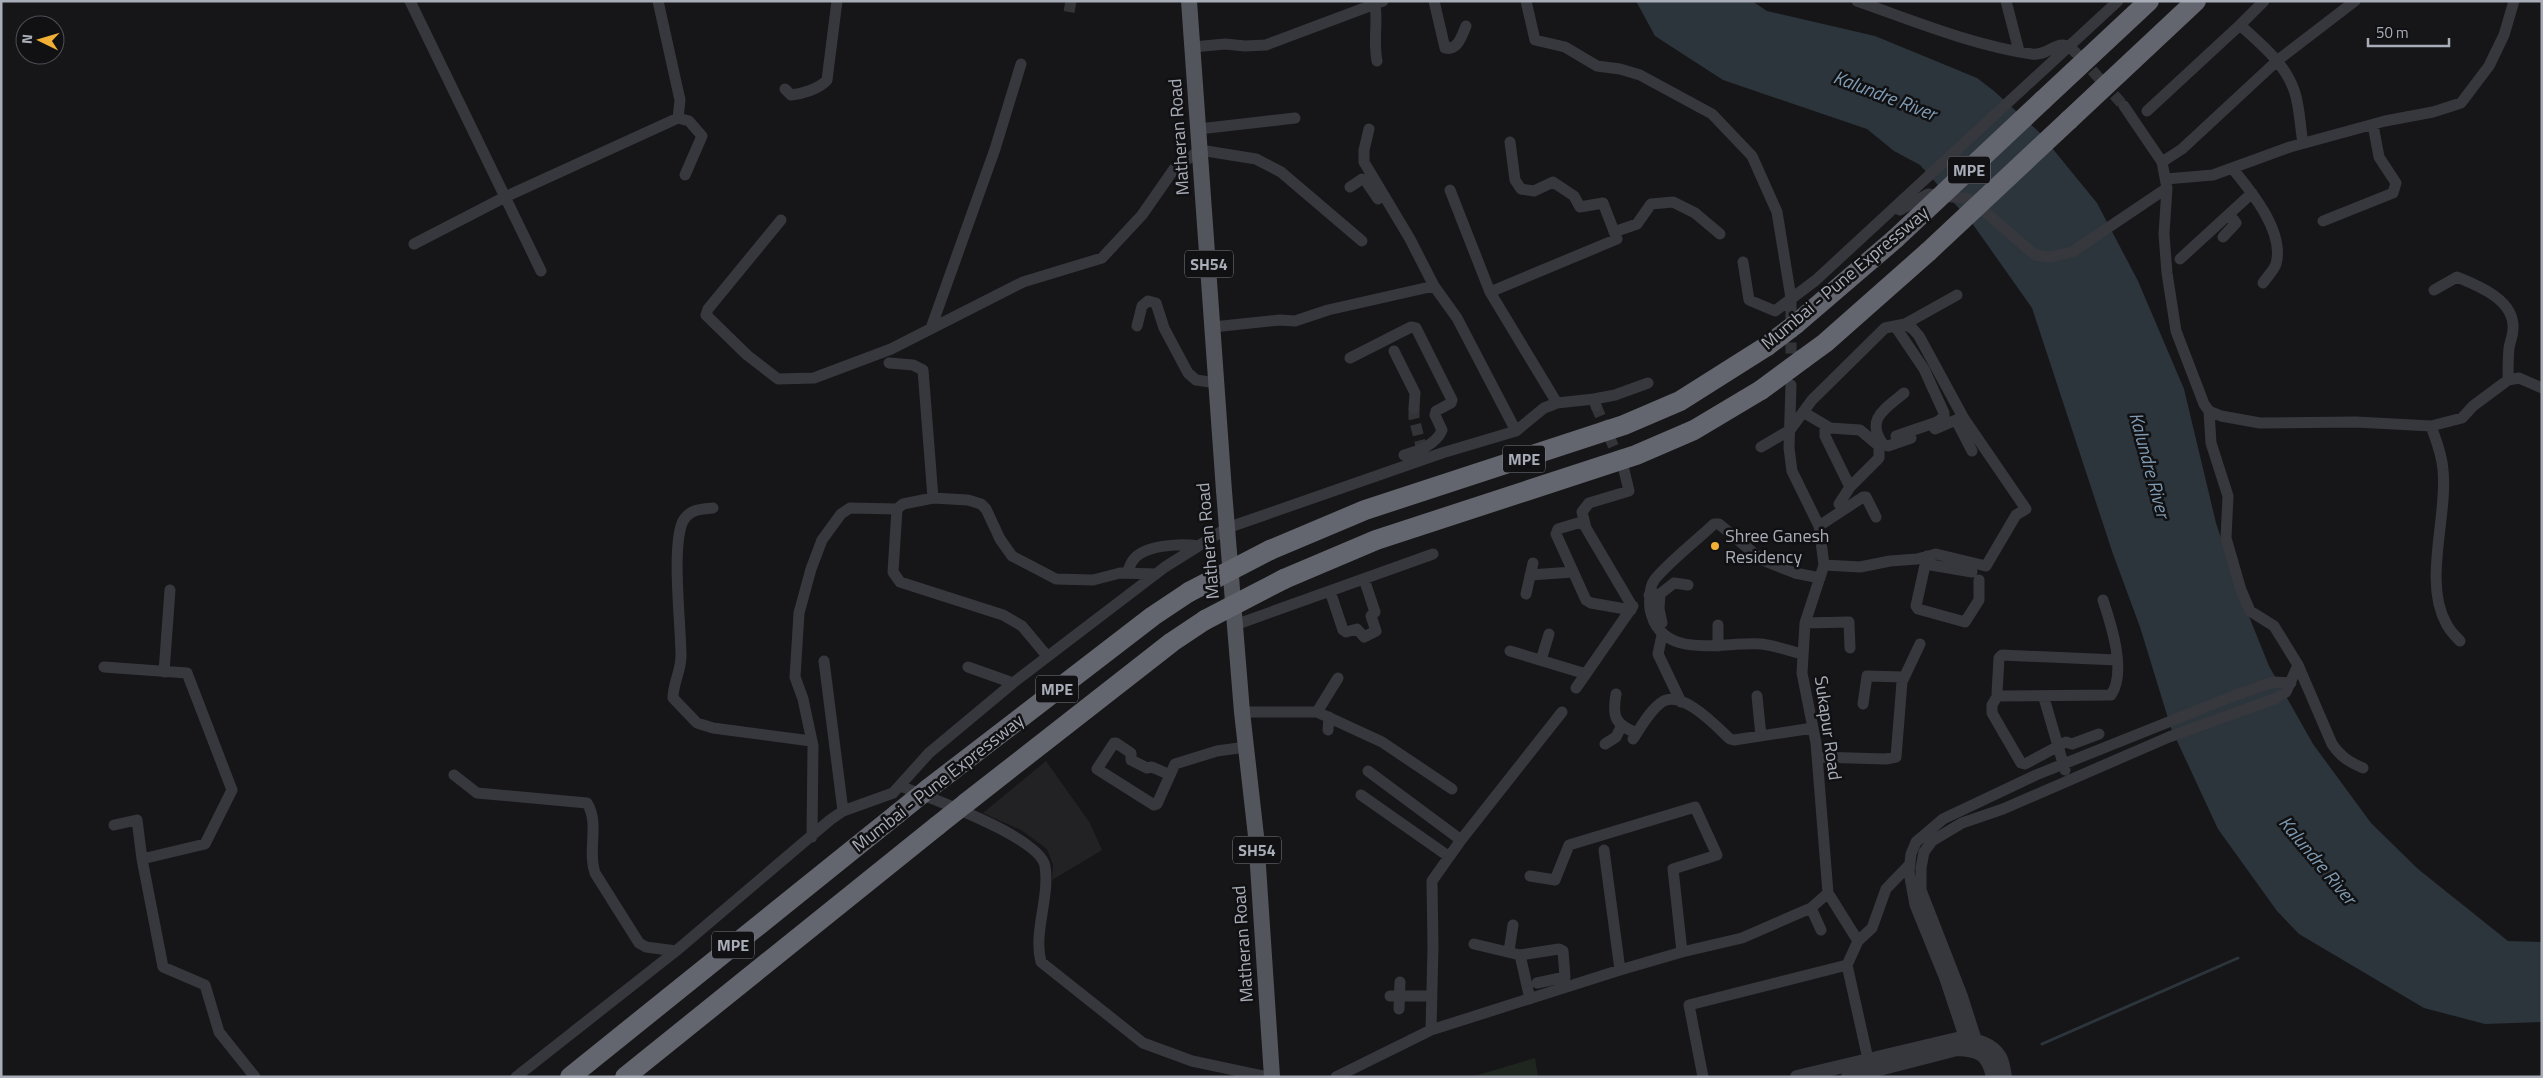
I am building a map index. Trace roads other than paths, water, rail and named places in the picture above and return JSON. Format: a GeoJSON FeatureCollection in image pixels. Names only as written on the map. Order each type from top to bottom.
{"type":"FeatureCollection","features":[{"type":"Feature","properties":{"kind":"highway","name":"Mumbai - Pune Expressway"},"geometry":{"type":"LineString","coordinates":[[570,1077],[896,814],[1153,616],[1189,592],[1270,550],[1364,510],[1624,425],[1680,401],[1767,346],[1793,321],[1895,239],[2149,1]]}},
{"type":"Feature","properties":{"kind":"highway","name":"Mumbai - Pune Expressway"},"geometry":{"type":"LineString","coordinates":[[625,1077],[938,826],[1172,642],[1205,620],[1284,579],[1376,540],[1571,478],[1636,455],[1694,430],[1761,390],[1803,359],[1884,292],[2196,1]]}},
{"type":"Feature","properties":{"kind":"main road","name":"Matheran Road"},"geometry":{"type":"LineString","coordinates":[[1189,1],[1227,528],[1242,712],[1256,836],[1272,1077]]}},
{"type":"Feature","properties":{"kind":"street"},"geometry":{"type":"LineString","coordinates":[[410,1],[541,272]]}},
{"type":"Feature","properties":{"kind":"street"},"geometry":{"type":"LineString","coordinates":[[658,1],[680,100],[678,118]]}},
{"type":"Feature","properties":{"kind":"street"},"geometry":{"type":"LineString","coordinates":[[785,89],[790,95],[798,94],[822,86],[827,80],[837,1]]}},
{"type":"Feature","properties":{"kind":"street"},"geometry":{"type":"LineString","coordinates":[[1434,1],[1445,48],[1452,48],[1459,43],[1466,26]]}},
{"type":"Feature","properties":{"kind":"street"},"geometry":{"type":"LineString","coordinates":[[1526,1],[1535,40],[1565,47],[1597,66],[1620,69],[1640,75],[1712,114],[1752,156],[1777,212],[1793,321]]}},
{"type":"Feature","properties":{"kind":"street"},"geometry":{"type":"LineString","coordinates":[[1857,1],[1969,39],[2034,55],[2062,44],[2073,50]]}},
{"type":"Feature","properties":{"kind":"street"},"geometry":{"type":"LineString","coordinates":[[2006,1],[2019,51]]}},
{"type":"Feature","properties":{"kind":"street"},"geometry":{"type":"LineString","coordinates":[[1743,262],[1749,300],[1775,311],[1816,280],[2041,71],[2073,50],[2118,1]]}},
{"type":"Feature","properties":{"kind":"street"},"geometry":{"type":"LineString","coordinates":[[2147,111],[2264,1]]}},
{"type":"Feature","properties":{"kind":"street"},"geometry":{"type":"LineString","coordinates":[[2162,162],[2182,149],[2278,60],[2355,1]]}},
{"type":"Feature","properties":{"kind":"street"},"geometry":{"type":"LineString","coordinates":[[1883,219],[1928,194],[1970,199],[2035,255],[2050,257],[2072,252],[2167,184],[2213,175],[2303,143],[2433,112],[2461,103],[2489,66],[2504,35],[2514,1]]}},
{"type":"Feature","properties":{"kind":"street"},"geometry":{"type":"LineString","coordinates":[[1193,46],[1225,44],[1266,45],[1379,2],[1373,43],[1377,61]]}},
{"type":"Feature","properties":{"kind":"street"},"geometry":{"type":"LineString","coordinates":[[2240,25],[2278,60],[2291,81],[2296,96],[2303,143]]}},
{"type":"Feature","properties":{"kind":"street"},"geometry":{"type":"LineString","coordinates":[[931,328],[995,149],[1021,64]]}},
{"type":"Feature","properties":{"kind":"street"},"geometry":{"type":"LineString","coordinates":[[2124,106],[2162,162],[2167,184],[2164,234],[2167,273],[2176,331],[2204,404],[2210,411],[2221,416],[2260,423],[2356,422],[2431,426],[2462,418],[2473,406],[2508,380],[2519,378],[2542,388]]}},
{"type":"Feature","properties":{"kind":"street"},"geometry":{"type":"LineString","coordinates":[[414,244],[505,197],[678,118],[689,121],[702,136],[685,174]]}},
{"type":"Feature","properties":{"kind":"street"},"geometry":{"type":"LineString","coordinates":[[1199,129],[1295,118]]}},
{"type":"Feature","properties":{"kind":"street"},"geometry":{"type":"LineString","coordinates":[[2323,221],[2394,192],[2396,183],[2380,157],[2373,125]]}},
{"type":"Feature","properties":{"kind":"street"},"geometry":{"type":"LineString","coordinates":[[1369,129],[1364,150],[1364,162],[1374,187],[1434,286],[1457,318],[1516,431]]}},
{"type":"Feature","properties":{"kind":"street"},"geometry":{"type":"LineString","coordinates":[[1490,292],[1617,239],[1604,203],[1580,207],[1574,196],[1553,182],[1534,191],[1521,189],[1515,180],[1510,142]]}},
{"type":"Feature","properties":{"kind":"street"},"geometry":{"type":"LineString","coordinates":[[781,220],[708,309],[706,315],[747,355],[778,379],[814,378],[891,349],[1023,282],[1102,258],[1142,215],[1174,169],[1200,150],[1250,158],[1275,168],[1362,241]]}},
{"type":"Feature","properties":{"kind":"street"},"geometry":{"type":"LineString","coordinates":[[2232,168],[2252,193],[2266,215],[2278,251],[2276,265],[2263,283]]}},
{"type":"Feature","properties":{"kind":"street"},"geometry":{"type":"LineString","coordinates":[[1350,187],[1362,179],[1374,187]]}},
{"type":"Feature","properties":{"kind":"street"},"geometry":{"type":"LineString","coordinates":[[1450,190],[1490,292],[1557,403]]}},
{"type":"Feature","properties":{"kind":"street"},"geometry":{"type":"LineString","coordinates":[[2180,259],[2252,193]]}},
{"type":"Feature","properties":{"kind":"street"},"geometry":{"type":"LineString","coordinates":[[1614,232],[1637,224],[1651,204],[1673,202],[1695,213],[1720,234]]}},
{"type":"Feature","properties":{"kind":"street"},"geometry":{"type":"LineString","coordinates":[[1387,207],[1393,221]]}},
{"type":"Feature","properties":{"kind":"street"},"geometry":{"type":"LineString","coordinates":[[2222,236],[2236,223],[2229,214]]}},
{"type":"Feature","properties":{"kind":"street"},"geometry":{"type":"LineString","coordinates":[[2434,290],[2456,277],[2478,287],[2503,303],[2512,315],[2513,329],[2509,346],[2508,380]]}},
{"type":"Feature","properties":{"kind":"street"},"geometry":{"type":"LineString","coordinates":[[1213,327],[1280,320],[1295,321],[1328,310],[1434,286]]}},
{"type":"Feature","properties":{"kind":"street"},"geometry":{"type":"LineString","coordinates":[[1761,447],[1790,430],[1812,400],[1885,328],[1900,325],[1957,295]]}},
{"type":"Feature","properties":{"kind":"street"},"geometry":{"type":"LineString","coordinates":[[1137,326],[1142,306],[1148,301],[1156,303],[1164,328],[1188,372],[1196,380],[1217,383]]}},
{"type":"Feature","properties":{"kind":"street"},"geometry":{"type":"LineString","coordinates":[[1900,325],[1913,329],[1919,336],[1960,419],[1972,450]]}},
{"type":"Feature","properties":{"kind":"street"},"geometry":{"type":"LineString","coordinates":[[1896,436],[1937,422],[1944,417],[1944,413],[1924,369],[1900,325]]}},
{"type":"Feature","properties":{"kind":"street"},"geometry":{"type":"LineString","coordinates":[[516,1077],[676,951],[843,811],[893,793],[929,753],[1013,683],[1156,574],[1227,528],[1423,451],[1441,434],[1442,430],[1435,415],[1436,411],[1451,403],[1452,400],[1416,328],[1412,328],[1350,358]]}},
{"type":"Feature","properties":{"kind":"street"},"geometry":{"type":"LineString","coordinates":[[1394,351],[1415,393],[1414,408]]}},
{"type":"Feature","properties":{"kind":"street"},"geometry":{"type":"LineString","coordinates":[[889,363],[913,366],[923,370],[933,498]]}},
{"type":"Feature","properties":{"kind":"street"},"geometry":{"type":"LineString","coordinates":[[1404,455],[1516,431],[1544,408],[1557,403],[1595,402],[1648,383]]}},
{"type":"Feature","properties":{"kind":"street","name":"Sukapur Road"},"geometry":{"type":"LineString","coordinates":[[1791,385],[1789,448],[1792,471],[1819,526],[1830,568],[1820,578],[1805,623],[1802,654],[1802,673],[1817,757],[1828,893],[1858,941]]}},
{"type":"Feature","properties":{"kind":"street"},"geometry":{"type":"LineString","coordinates":[[1904,393],[1881,413],[1876,420],[1876,430],[1883,444],[1896,444],[1960,419]]}},
{"type":"Feature","properties":{"kind":"street"},"geometry":{"type":"LineString","coordinates":[[2210,411],[2212,451],[2228,496],[2226,538],[2241,590],[2250,611],[2274,626],[2298,665],[2332,744],[2346,761],[2363,768]]}},
{"type":"Feature","properties":{"kind":"street"},"geometry":{"type":"LineString","coordinates":[[1803,412],[1826,426],[1860,430],[1878,446],[1879,458],[1850,487],[1839,504]]}},
{"type":"Feature","properties":{"kind":"street"},"geometry":{"type":"LineString","coordinates":[[1830,568],[1926,560],[1976,576],[1979,600],[1965,622],[1918,609],[1916,606],[1926,560],[1936,554],[1986,566],[2016,515],[2026,509],[1960,419]]}},
{"type":"Feature","properties":{"kind":"street"},"geometry":{"type":"LineString","coordinates":[[1826,426],[1825,436],[1850,487]]}},
{"type":"Feature","properties":{"kind":"street"},"geometry":{"type":"LineString","coordinates":[[2431,426],[2441,455],[2444,472],[2443,502],[2437,544],[2439,598],[2445,622],[2460,641]]}},
{"type":"Feature","properties":{"kind":"street"},"geometry":{"type":"LineString","coordinates":[[1624,470],[1629,491],[1589,503],[1582,512],[1585,525],[1632,608]]}},
{"type":"Feature","properties":{"kind":"street"},"geometry":{"type":"LineString","coordinates":[[1819,526],[1863,497],[1866,497],[1876,516]]}},
{"type":"Feature","properties":{"kind":"street"},"geometry":{"type":"LineString","coordinates":[[1047,656],[1022,626],[1003,615],[900,582],[893,572],[897,509],[902,504],[933,498],[968,500],[981,504],[986,509],[1000,539],[1012,556],[1056,579],[1093,580],[1127,573],[1156,574]]}},
{"type":"Feature","properties":{"kind":"street"},"geometry":{"type":"LineString","coordinates":[[713,508],[698,509],[689,513],[679,535],[681,658],[674,682],[673,698],[684,712],[697,723],[811,741]]}},
{"type":"Feature","properties":{"kind":"street"},"geometry":{"type":"LineString","coordinates":[[812,837],[811,741],[803,699],[796,677],[800,613],[810,569],[822,540],[842,514],[850,508],[897,509]]}},
{"type":"Feature","properties":{"kind":"street"},"geometry":{"type":"LineString","coordinates":[[1585,525],[1578,523],[1558,529],[1556,534],[1586,600],[1591,603],[1632,608]]}},
{"type":"Feature","properties":{"kind":"street"},"geometry":{"type":"LineString","coordinates":[[1802,654],[1762,644],[1728,642],[1683,643],[1667,635],[1654,623],[1654,581],[1714,524],[1719,524],[1762,560],[1795,573],[1820,578]]}},
{"type":"Feature","properties":{"kind":"street"},"geometry":{"type":"LineString","coordinates":[[1127,573],[1133,560],[1138,555],[1160,547],[1186,544],[1198,546]]}},
{"type":"Feature","properties":{"kind":"street"},"geometry":{"type":"LineString","coordinates":[[1235,625],[1433,554]]}},
{"type":"Feature","properties":{"kind":"street"},"geometry":{"type":"LineString","coordinates":[[1526,594],[1534,562]]}},
{"type":"Feature","properties":{"kind":"street"},"geometry":{"type":"LineString","coordinates":[[1530,575],[1573,572]]}},
{"type":"Feature","properties":{"kind":"street"},"geometry":{"type":"LineString","coordinates":[[1330,591],[1343,630],[1346,632],[1357,628],[1364,637],[1376,631],[1371,616],[1375,612],[1364,579]]}},
{"type":"Feature","properties":{"kind":"street"},"geometry":{"type":"LineString","coordinates":[[1576,688],[1632,608],[1674,583],[1688,585]]}},
{"type":"Feature","properties":{"kind":"street"},"geometry":{"type":"LineString","coordinates":[[164,672],[170,590]]}},
{"type":"Feature","properties":{"kind":"street"},"geometry":{"type":"LineString","coordinates":[[1653,596],[1659,609],[1662,623]]}},
{"type":"Feature","properties":{"kind":"street"},"geometry":{"type":"LineString","coordinates":[[1998,695],[2044,698],[2111,695],[2115,689],[2117,660],[2113,632],[2104,600]]}},
{"type":"Feature","properties":{"kind":"street"},"geometry":{"type":"LineString","coordinates":[[1805,623],[1849,622],[1850,648]]}},
{"type":"Feature","properties":{"kind":"street"},"geometry":{"type":"LineString","coordinates":[[1718,625],[1728,642]]}},
{"type":"Feature","properties":{"kind":"street"},"geometry":{"type":"LineString","coordinates":[[1541,660],[1549,634]]}},
{"type":"Feature","properties":{"kind":"street"},"geometry":{"type":"LineString","coordinates":[[1667,635],[1658,654],[1682,702]]}},
{"type":"Feature","properties":{"kind":"street"},"geometry":{"type":"LineString","coordinates":[[1728,642],[1750,638]]}},
{"type":"Feature","properties":{"kind":"street"},"geometry":{"type":"LineString","coordinates":[[1817,757],[1886,759],[1896,757],[1903,677],[1920,644]]}},
{"type":"Feature","properties":{"kind":"street"},"geometry":{"type":"LineString","coordinates":[[1510,651],[1586,674]]}},
{"type":"Feature","properties":{"kind":"street"},"geometry":{"type":"LineString","coordinates":[[2099,734],[2072,744],[2066,742],[2025,764],[2021,763],[1992,713],[1992,705],[1998,695],[1999,658],[2002,655],[2117,660]]}},
{"type":"Feature","properties":{"kind":"street"},"geometry":{"type":"LineString","coordinates":[[824,661],[843,811]]}},
{"type":"Feature","properties":{"kind":"street"},"geometry":{"type":"LineString","coordinates":[[1973,1046],[1956,977],[1921,890],[1921,868],[1924,852],[1932,841],[1962,823],[2003,809],[2204,724],[2259,705],[2286,685],[2298,665]]}},
{"type":"Feature","properties":{"kind":"street"},"geometry":{"type":"LineString","coordinates":[[104,667],[187,673],[232,790],[205,844],[142,859]]}},
{"type":"Feature","properties":{"kind":"street"},"geometry":{"type":"LineString","coordinates":[[968,667],[1013,683]]}},
{"type":"Feature","properties":{"kind":"street"},"geometry":{"type":"LineString","coordinates":[[1863,704],[1868,676],[1903,677]]}},
{"type":"Feature","properties":{"kind":"street"},"geometry":{"type":"LineString","coordinates":[[1316,712],[1338,678]]}},
{"type":"Feature","properties":{"kind":"street"},"geometry":{"type":"LineString","coordinates":[[1993,1077],[1989,1061],[1973,1046],[1915,905],[1910,888],[1910,864],[1911,854],[1916,842],[1943,819],[2063,764],[2236,695],[2273,682],[2286,685]]}},
{"type":"Feature","properties":{"kind":"street"},"geometry":{"type":"LineString","coordinates":[[1616,694],[1617,722],[1635,736],[1656,707],[1664,701],[1682,702],[1689,705],[1711,721],[1730,739],[1813,728]]}},
{"type":"Feature","properties":{"kind":"street"},"geometry":{"type":"LineString","coordinates":[[1757,696],[1761,736]]}},
{"type":"Feature","properties":{"kind":"street"},"geometry":{"type":"LineString","coordinates":[[2044,698],[2068,781]]}},
{"type":"Feature","properties":{"kind":"street"},"geometry":{"type":"LineString","coordinates":[[1242,712],[1316,712],[1382,742],[1452,789]]}},
{"type":"Feature","properties":{"kind":"street"},"geometry":{"type":"LineString","coordinates":[[1431,1030],[1432,881],[1448,856],[1562,712]]}},
{"type":"Feature","properties":{"kind":"street"},"geometry":{"type":"LineString","coordinates":[[1328,717],[1328,730]]}},
{"type":"Feature","properties":{"kind":"street"},"geometry":{"type":"LineString","coordinates":[[1605,744],[1616,737],[1621,727]]}},
{"type":"Feature","properties":{"kind":"street"},"geometry":{"type":"LineString","coordinates":[[1170,775],[1152,767],[1146,768],[1131,760],[1130,753],[1116,743],[1114,743],[1097,769],[1154,805],[1170,775],[1175,764],[1216,751],[1246,747]]}},
{"type":"Feature","properties":{"kind":"street"},"geometry":{"type":"LineString","coordinates":[[1368,771],[1461,840]]}},
{"type":"Feature","properties":{"kind":"street"},"geometry":{"type":"LineString","coordinates":[[454,775],[477,793],[587,803],[593,813],[592,864],[595,873],[639,943],[646,947],[676,951]]}},
{"type":"Feature","properties":{"kind":"street"},"geometry":{"type":"LineString","coordinates":[[900,786],[976,816],[1026,844],[1038,854],[1045,866],[1044,901],[1038,953],[1041,962],[1119,1025],[1143,1043],[1192,1061],[1267,1077]]}},
{"type":"Feature","properties":{"kind":"street"},"geometry":{"type":"LineString","coordinates":[[1361,795],[1448,856]]}},
{"type":"Feature","properties":{"kind":"street"},"geometry":{"type":"LineString","coordinates":[[1530,876],[1555,880],[1569,845],[1695,807],[1717,855],[1673,869],[1682,952]]}},
{"type":"Feature","properties":{"kind":"street"},"geometry":{"type":"LineString","coordinates":[[114,825],[137,820],[142,859],[163,968],[205,985],[219,1032],[255,1077]]}},
{"type":"Feature","properties":{"kind":"street"},"geometry":{"type":"LineString","coordinates":[[1604,850],[1620,970]]}},
{"type":"Feature","properties":{"kind":"street"},"geometry":{"type":"LineString","coordinates":[[1870,1066],[1847,965],[1858,941],[1872,928],[1886,889],[1910,864]]}},
{"type":"Feature","properties":{"kind":"street"},"geometry":{"type":"LineString","coordinates":[[1336,1077],[1431,1030],[1620,970],[1682,952],[1742,938],[1810,908],[1828,893]]}},
{"type":"Feature","properties":{"kind":"street"},"geometry":{"type":"LineString","coordinates":[[1810,908],[1821,930]]}},
{"type":"Feature","properties":{"kind":"street"},"geometry":{"type":"LineString","coordinates":[[1513,925],[1515,953],[1530,998]]}},
{"type":"Feature","properties":{"kind":"street"},"geometry":{"type":"LineString","coordinates":[[1474,944],[1515,953],[1560,949],[1563,951],[1565,977],[1537,983]]}},
{"type":"Feature","properties":{"kind":"street"},"geometry":{"type":"LineString","coordinates":[[1703,1077],[1689,1006],[1847,965]]}},
{"type":"Feature","properties":{"kind":"street"},"geometry":{"type":"LineString","coordinates":[[1399,1009],[1395,996],[1400,982]]}},
{"type":"Feature","properties":{"kind":"street"},"geometry":{"type":"LineString","coordinates":[[1395,996],[1431,996]]}},
{"type":"Feature","properties":{"kind":"street"},"geometry":{"type":"LineString","coordinates":[[1797,1077],[1988,1045],[2001,1057],[2005,1077]]}},
{"type":"Feature","properties":{"kind":"street"},"geometry":{"type":"LineString","coordinates":[[1848,1077],[1870,1066]]}},
{"type":"Feature","properties":{"kind":"water","name":"Kalundre River"},"geometry":{"type":"Polygon","coordinates":[[[1636,1],[1752,1],[1767,11],[1875,36],[1977,78],[2039,132],[2097,203],[2138,281],[2184,389],[2216,523],[2238,589],[2269,666],[2313,744],[2371,823],[2418,869],[2508,941],[2542,942],[2542,1022],[2485,1024],[2424,1008],[2299,934],[2277,911],[2218,829],[2171,728],[2140,627],[2113,554],[2032,308],[1972,223],[1920,165],[1894,151],[1867,129],[1723,80],[1655,36],[1636,1]]]}},
{"type":"Feature","properties":{"kind":"waterway"},"geometry":{"type":"LineString","coordinates":[[2042,1044],[2238,958]]}},
{"type":"Feature","properties":{"kind":"tunnel"},"geometry":{"type":"LineString","coordinates":[[1069,12],[1071,1]]}},
{"type":"Feature","properties":{"kind":"tunnel"},"geometry":{"type":"LineString","coordinates":[[2081,58],[2124,106]]}},
{"type":"Feature","properties":{"kind":"tunnel"},"geometry":{"type":"LineString","coordinates":[[1791,326],[1791,370]]}},
{"type":"Feature","properties":{"kind":"tunnel"},"geometry":{"type":"LineString","coordinates":[[1596,406],[1621,464]]}},
{"type":"Feature","properties":{"kind":"tunnel"},"geometry":{"type":"LineString","coordinates":[[1414,408],[1414,418],[1421,446]]}},
{"type":"Feature","properties":{"kind":"place","name":"Shree Ganesh Residency"},"geometry":{"type":"Point","coordinates":[1715,546]}}]}
